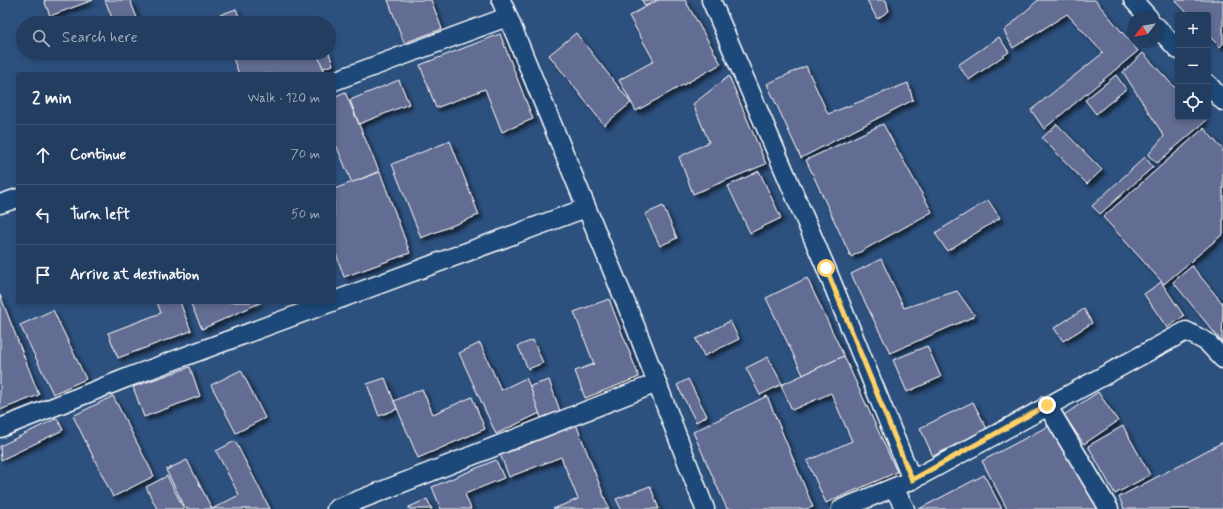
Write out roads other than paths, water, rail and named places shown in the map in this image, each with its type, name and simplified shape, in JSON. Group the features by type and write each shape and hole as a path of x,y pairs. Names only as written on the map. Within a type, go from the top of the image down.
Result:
{"street":[{"path":"501,0 657,383 705,509"},
{"path":"711,0 826,268 912,480"},
{"path":"1133,0 1144,12"},
{"path":"336,80 507,17"},
{"path":"1163,34 1176,48"},
{"path":"1211,87 1223,101"},
{"path":"0,204 16,199"},
{"path":"336,301 586,208"},
{"path":"0,428 129,376 327,304"},
{"path":"841,509 912,480 1186,330 1207,342 1223,359"},
{"path":"336,509 657,383"},
{"path":"1047,405 1109,509"},
{"path":"894,488 905,509"}]}
